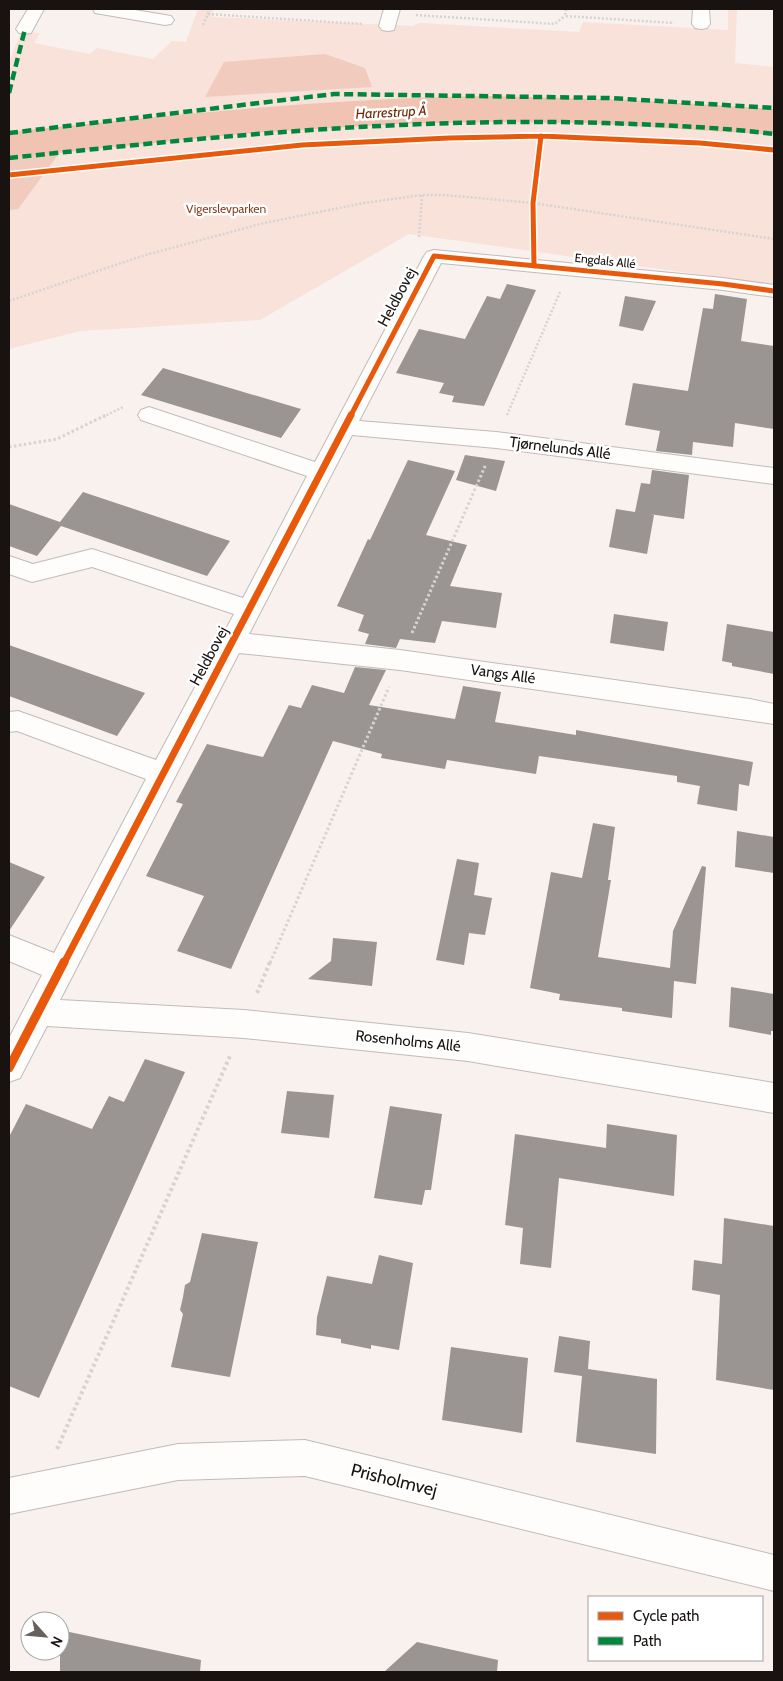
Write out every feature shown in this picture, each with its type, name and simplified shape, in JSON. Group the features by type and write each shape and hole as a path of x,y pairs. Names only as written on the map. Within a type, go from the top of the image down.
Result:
{"street":[{"path":"25,29 36,9"},
{"path":"101,9 164,20"},
{"name":"Engdals Allé","path":"434,256 724,284 774,291"},
{"name":"Heldbovej","path":"9,1068 434,256"},
{"path":"149,415 320,472"},
{"name":"Tjørnelunds Allé","path":"344,427 496,440 774,476"},
{"path":"9,565 32,573 92,558 249,609"},
{"name":"Vangs Allé","path":"231,642 400,660 750,709 774,714"},
{"path":"9,722 18,721 162,774"},
{"path":"9,948 61,969"},
{"name":"Rosenholms Allé","path":"38,1012 244,1024 468,1047 774,1098"},
{"name":"Prisholmvej","path":"24,1493 178,1462 305,1458 774,1573"}],"path":[{"path":"203,25 210,9"},
{"path":"565,16 566,9"},
{"path":"208,14 390,16 555,24 565,16 701,16"},
{"path":"533,204 534,194"},
{"path":"422,195 418,241 434,256"},
{"path":"9,301 142,256 264,223 364,203 422,195 445,195 533,204 774,239"},
{"path":"24,1493 244,1024 400,660 571,269"},
{"path":"9,447 57,439 122,407 149,415"}],"green space":[{"name":"Vigerslevparken","path":"198,9 213,9 212,17 412,26 420,23 579,32 583,22 728,30 728,9 737,9 735,63 774,67 774,285 409,234 260,320 81,331 9,349 9,62 21,32 40,33 34,43 90,54 96,48 153,59 172,41 186,42"}],"shaded area":[{"path":"325,54 365,68 372,87 205,97 224,62"},
{"path":"66,144 18,209 9,210 9,149"}],"building":[{"path":"507,284 536,290 484,406 452,402 454,396 439,393 444,383 396,373 419,329 465,339 487,296 500,299"},
{"path":"715,294 747,299 741,341 774,346 774,429 735,423 733,447 693,442 692,455 656,451 660,431 625,425 633,383 688,391 703,308 713,309"},
{"path":"625,296 656,301 643,331 619,326"},
{"path":"163,368 301,409 281,438 141,395"},
{"path":"465,455 505,461 496,491 456,480"},
{"path":"408,460 455,471 426,535 467,545 450,586 502,593 496,628 442,621 435,643 400,639 396,648 365,644 369,634 358,631 364,615 337,606"},
{"path":"652,470 689,475 684,519 649,514 654,515 647,554 609,547 616,509 635,512 641,483 650,484"},
{"path":"83,492 230,541 207,576 61,526 37,556 9,546 9,504 60,522"},
{"path":"614,614 668,622 664,651 610,643"},
{"path":"727,624 774,632 774,674 732,666 732,663 722,661"},
{"path":"9,645 145,693 117,736 9,696"},
{"path":"355,667 386,670 369,705 455,719 463,686 501,692 495,722 576,735 576,730 753,762 749,786 739,784 737,811 697,804 700,786 677,782 677,776 539,756 536,774 447,760 445,769 381,758 382,754 333,741 231,969 177,951 204,896 146,876 183,804 176,802 207,744 263,757 289,705 301,708 312,685 344,693"},
{"path":"593,823 615,827 608,880 611,880 598,957 670,968 673,931 702,866 706,867 696,984 674,981 672,1018 622,1011 622,1008 559,1000 560,994 530,988 551,872 582,878"},
{"path":"737,831 774,837 774,873 735,867"},
{"path":"457,859 479,863 474,895 492,898 485,935 469,933 464,965 436,960"},
{"path":"9,862 45,877 9,931"},
{"path":"333,938 377,942 372,986 308,979 331,961"},
{"path":"731,987 774,994 774,1031 771,1031 771,1035 729,1027"},
{"path":"145,1059 185,1072 39,1398 9,1386 9,1137 26,1104 92,1129 109,1096 124,1102"},
{"path":"287,1091 334,1095 329,1138 281,1133"},
{"path":"390,1106 442,1114 431,1190 425,1190 422,1205 374,1198"},
{"path":"607,1124 677,1135 674,1196 559,1178 551,1268 520,1264 523,1228 505,1225 515,1134 606,1148"},
{"path":"724,1218 774,1226 774,1390 716,1380 720,1295 692,1290 694,1260 722,1264"},
{"path":"202,1233 258,1242 230,1377 171,1367 183,1314 180,1310 185,1285 190,1282"},
{"path":"379,1255 413,1263 399,1350 371,1345 371,1349 341,1343 341,1339 316,1335 317,1317 327,1276 372,1284"},
{"path":"559,1336 590,1341 588,1369 657,1379 656,1454 576,1442 582,1376 554,1372"},
{"path":"451,1347 528,1358 522,1433 442,1420"},
{"path":"70,1632 201,1660 200,1672 60,1672 60,1661 70,1661"},
{"path":"417,1642 498,1660 497,1672 384,1672"}],"waterway":[{"name":"Harrestrup Å","path":"9,145 251,120 397,111 491,109 586,110 774,122"}],"marked path":[{"path":"9,93 25,29"},
{"path":"9,133 334,94 554,96 664,100 774,108"},
{"path":"9,158 245,134 402,124 481,122 640,124 690,126 774,134"}],"cycle path":[{"path":"9,175 302,145 449,138 541,136 700,143 774,150"},
{"path":"534,266 533,203 541,136"},
{"path":"9,1068 434,256 723,284 774,291"}]}
